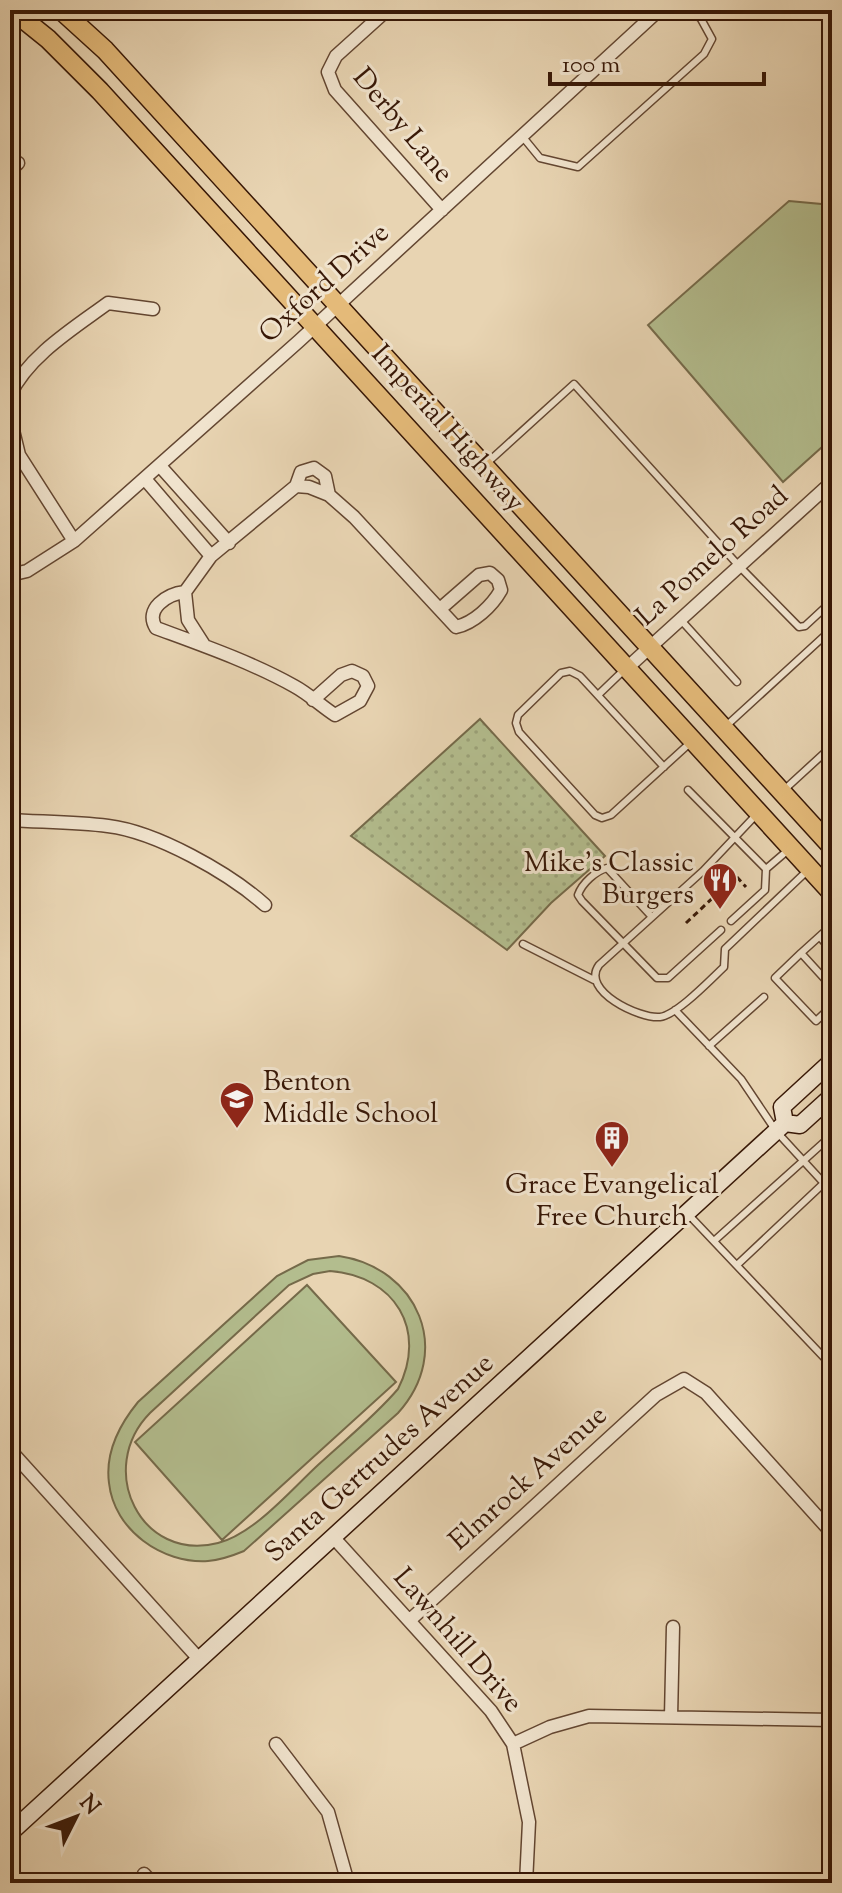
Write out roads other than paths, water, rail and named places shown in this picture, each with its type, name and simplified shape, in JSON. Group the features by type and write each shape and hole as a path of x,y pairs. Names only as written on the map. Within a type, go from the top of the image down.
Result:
{"main road":[{"name":"Imperial Highway","path":"12,10 74,63 832,893"},
{"name":"Imperial Highway","path":"61,10 105,50 832,847"},
{"path":"758,812 782,792"},
{"name":"Santa Gertrudes Avenue","path":"780,1127 782,1107 832,1061"},
{"name":"Santa Gertrudes Avenue","path":"10,1833 780,1127 800,1125 832,1096"}],"street":[{"name":"Derby Lane","path":"387,10 336,56 328,72 335,90 442,210"},
{"name":"Oxford Drive","path":"10,575 27,571 74,541 315,326 659,10"},
{"path":"10,395 18,377 108,303 153,309"},
{"path":"10,418 19,455 74,541"},
{"path":"160,466 229,543"},
{"path":"204,645 188,620 185,592 211,556 296,486 301,472 314,468 325,476 329,495"},
{"path":"145,479 211,556"},
{"name":"La Pomelo Road","path":"627,668 832,482"},
{"path":"296,486 309,487 329,495 354,517 456,627 467,624 495,599 501,590 498,580 490,573 479,575 440,609"},
{"path":"185,592 174,593 160,601 153,612 152,622 156,628 204,645 296,686 313,700"},
{"path":"10,820 109,826 137,832 241,884 265,905"},
{"name":"Elmrock Avenue","path":"410,1620 656,1395 684,1379 706,1393 832,1533"},
{"path":"10,1450 199,1659"},
{"name":"Lawnhill Drive","path":"334,1538 491,1711 513,1744 529,1822 526,1883"},
{"path":"671,1717 673,1627"},
{"path":"513,1744 550,1727 589,1716 832,1720"},
{"path":"276,1744 328,1812 348,1883"}],"lane":[{"path":"522,136 540,158 578,167 704,54 712,39 692,10"},
{"path":"484,466 574,384 739,566 799,627 805,626 832,601"},
{"path":"680,619 737,682"},
{"path":"724,729 832,629"},
{"path":"598,695 627,668"},
{"path":"664,767 580,676 570,671 561,673 518,715 516,723 519,732 595,815 602,818 611,815 693,741"},
{"path":"782,792 832,746"},
{"path":"688,790 766,869"},
{"path":"594,980 599,965 703,871 758,812"},
{"path":"731,921 765,890 766,869 790,848"},
{"path":"652,917 607,868 591,878 578,895 622,945 634,953 657,978 668,978 721,930"},
{"path":"523,944 594,980 618,1004 660,1017 675,1010 724,967 725,949 809,869"},
{"path":"832,925 775,978 816,1021 832,1006"},
{"path":"820,937 832,951"},
{"path":"801,953 832,987"},
{"path":"709,1046 764,997"},
{"path":"675,1010 741,1079 803,1160 832,1192"},
{"path":"823,1015 832,1024"},
{"path":"818,1108 832,1124"},
{"path":"714,1241 832,1135"},
{"path":"737,1265 824,1183"},
{"path":"687,1213 832,1366"}],"place":[{"name":"Mike's Classic Burgers","path":"720,911"},
{"name":"Benton Middle School","path":"237,1130"},
{"name":"Grace Evangelical Free Church","path":"612,1169"}]}
